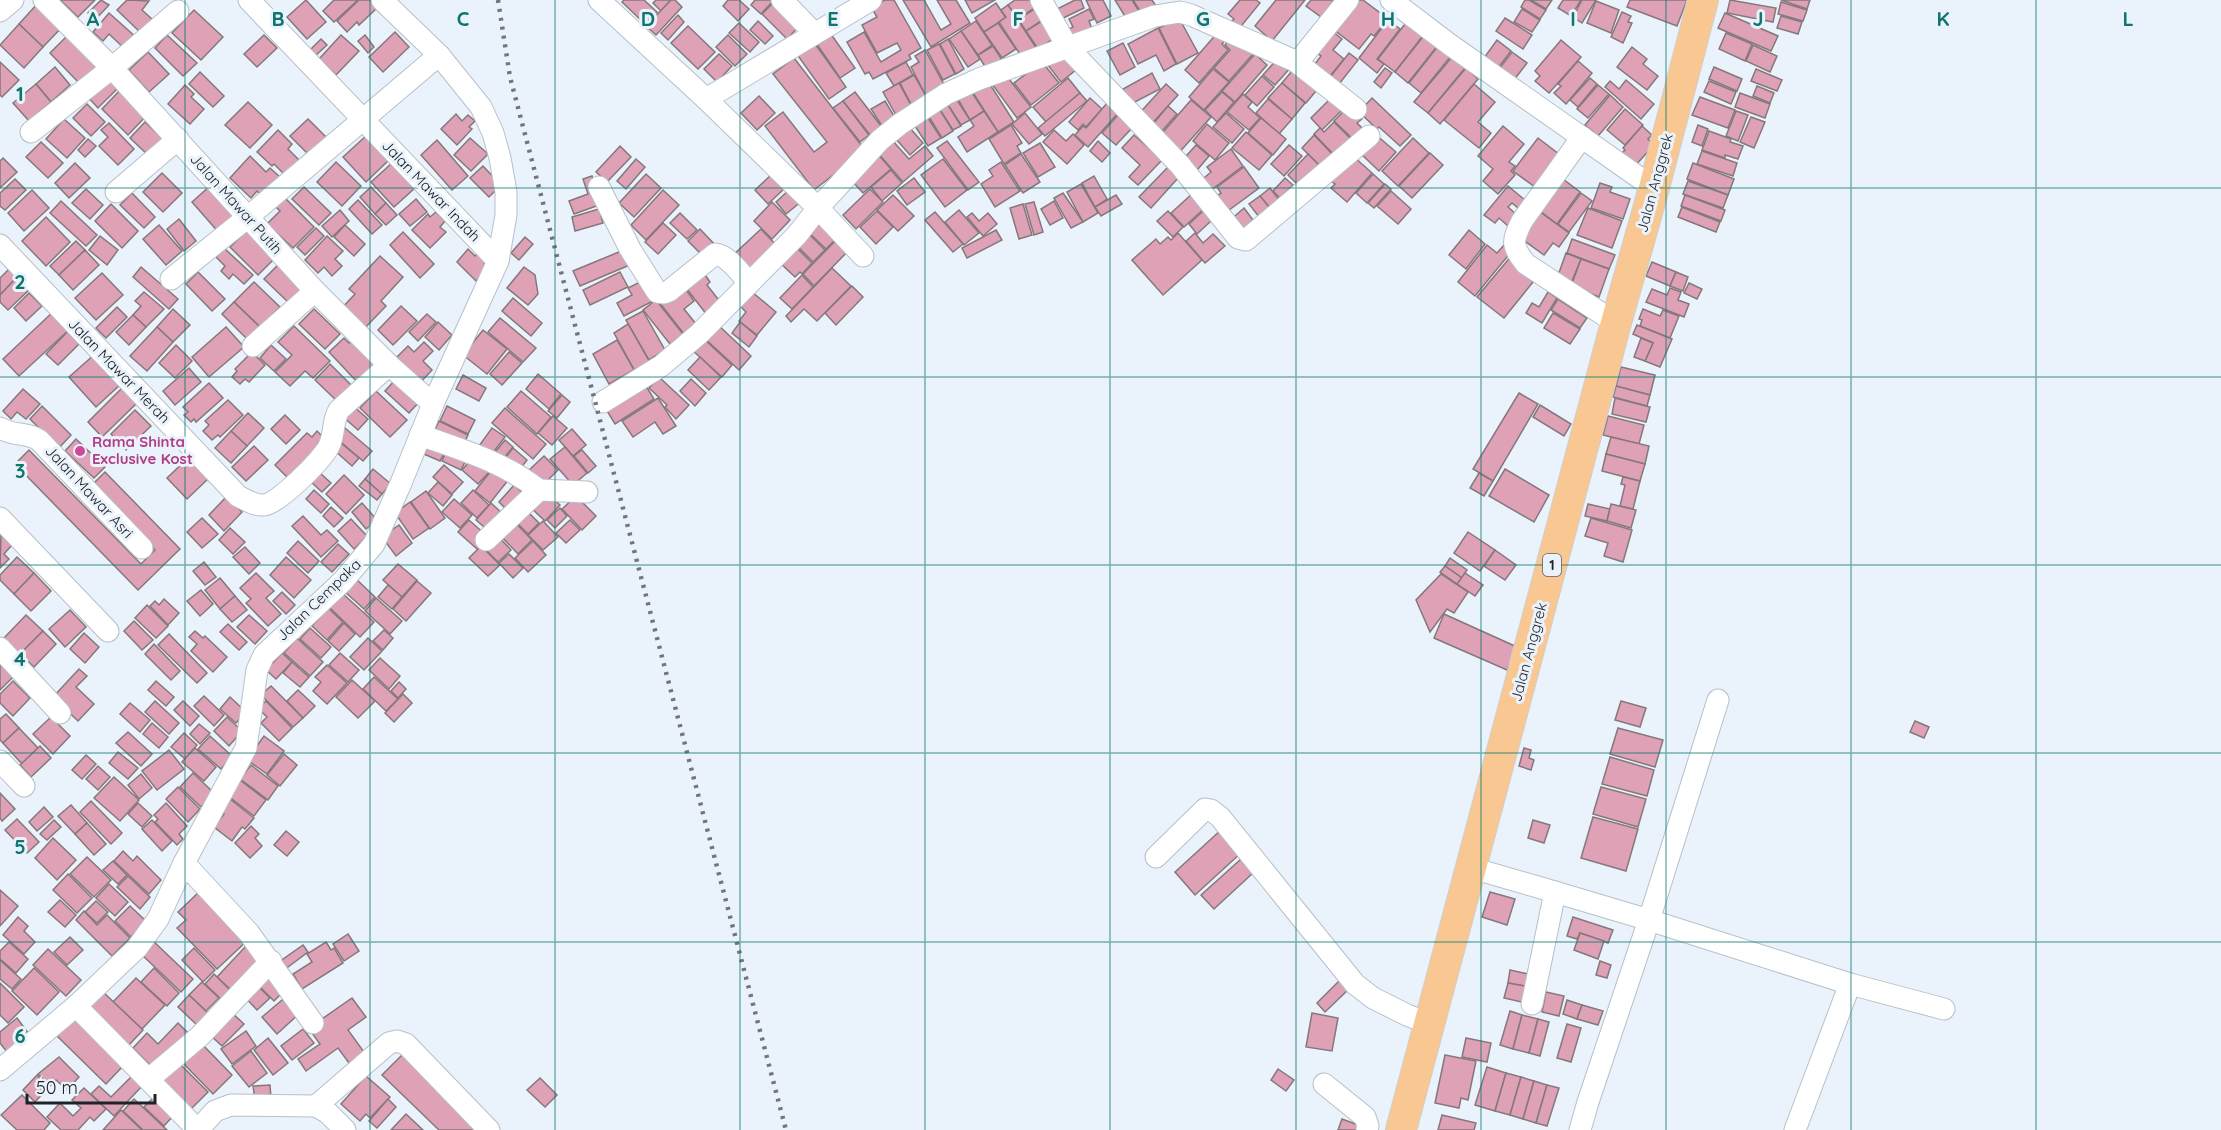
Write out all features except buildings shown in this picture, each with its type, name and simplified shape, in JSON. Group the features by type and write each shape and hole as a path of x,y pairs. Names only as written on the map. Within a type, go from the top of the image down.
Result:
{"highway":[{"name":"Jalan Anggrek","path":"1401,1130 1419,1019 1472,868 1703,0"}],"street":[{"path":"0,11 13,0"},
{"name":"Jalan Mawar Putih","path":"44,0 112,68 315,291 389,365 433,404"},
{"name":"Jalan Mawar Indah","path":"249,0 498,261"},
{"name":"Jalan Cempaka","path":"0,1070 76,1006 137,948 158,919 184,863 246,747 257,670 264,655 343,581 374,544 433,404 498,261 506,215 506,192 497,150 481,106 439,55 382,0"},
{"path":"782,0 814,33"},
{"path":"706,99 871,0"},
{"path":"1041,0 1068,48 1180,165 1242,240 1246,240 1369,136"},
{"path":"1295,61 1302,57 1348,0"},
{"path":"1391,0 1449,44 1654,188"},
{"path":"607,3 819,208 864,256"},
{"path":"31,132 112,68 178,11"},
{"path":"603,402 661,366 699,334 802,229 880,140 946,94 979,79 1155,16 1180,12 1227,30 1295,61 1356,109"},
{"path":"171,279 248,218 439,55"},
{"path":"1582,137 1522,221 1515,234 1514,243 1516,252 1526,264 1616,323"},
{"path":"116,192 178,140"},
{"path":"599,187 630,249 657,292 661,294 669,291 715,254 720,254 726,259 749,283"},
{"name":"Jalan Mawar Merah","path":"0,245 238,496 251,504 265,506 294,486 328,448 335,417 339,410 389,365"},
{"path":"253,346 315,291"},
{"name":"Jalan Mawar Asri","path":"0,428 11,434 30,434 39,440 142,548"},
{"path":"420,435 495,462 538,490 587,492"},
{"path":"486,540 538,490"},
{"path":"0,518 108,631"},
{"path":"0,648 60,714"},
{"path":"1580,1130 1587,1102 1649,920 1718,700"},
{"path":"0,760 24,786"},
{"path":"1156,857 1204,809 1211,810 1220,817 1355,984 1373,998 1419,1019"},
{"path":"184,863 249,933 313,1023"},
{"path":"1472,868 1649,920 1850,984 1944,1009"},
{"path":"1532,1004 1555,892"},
{"path":"149,1079 200,1036 271,961"},
{"path":"1795,1130 1850,984"},
{"path":"76,1006 198,1130 215,1111 231,1105 316,1106 328,1113 345,1130"},
{"path":"316,1106 389,1043 397,1041 406,1044 489,1130"},
{"path":"1324,1084 1365,1117 1367,1130"}],"railway":[{"path":"498,0 510,77 786,1130"}],"place":[{"name":"Rama Shinta Exclusive Kost","path":"80,451"}]}
